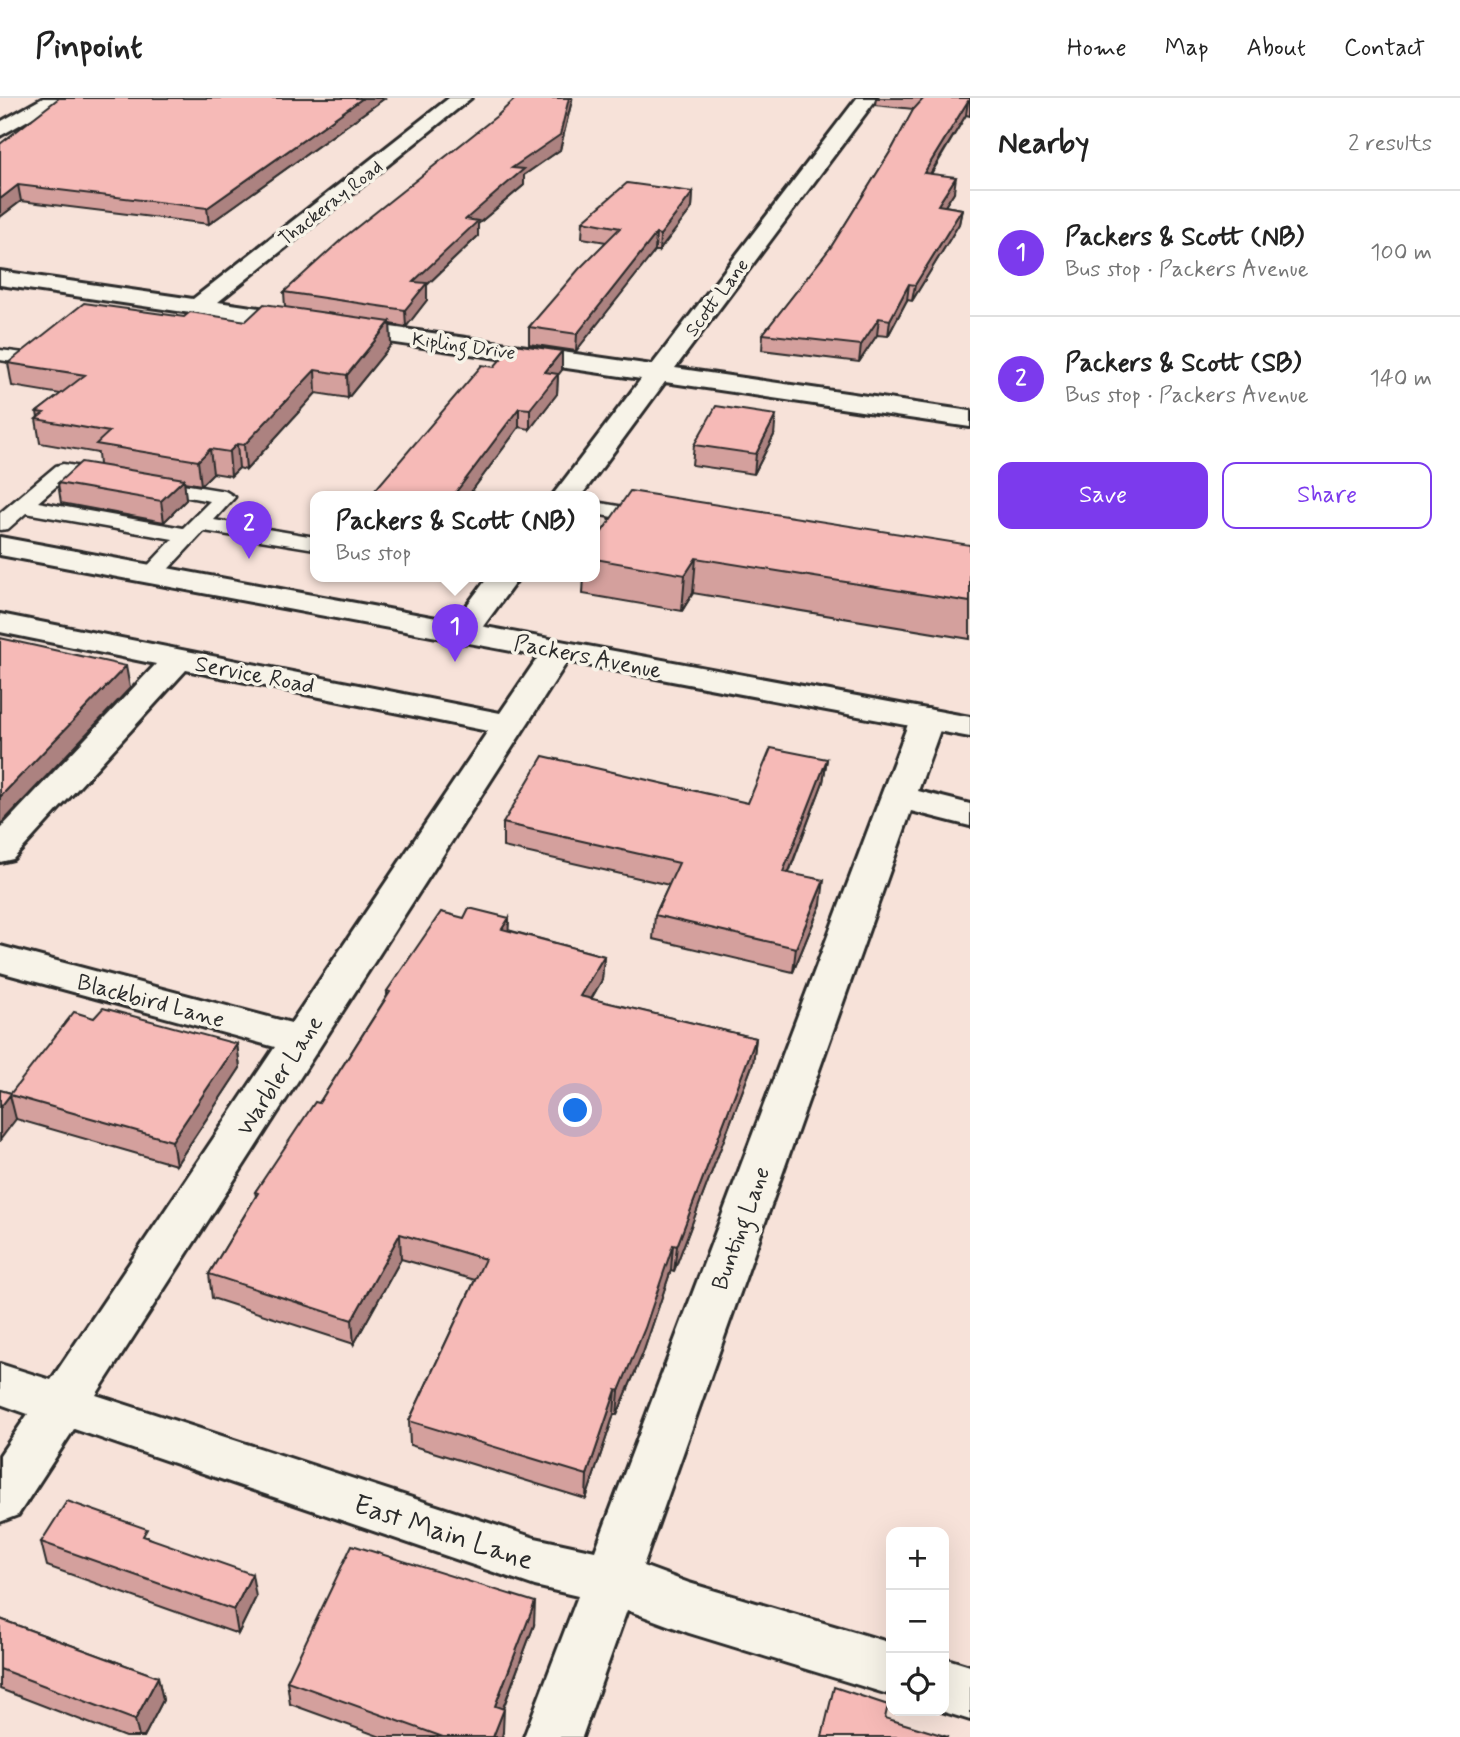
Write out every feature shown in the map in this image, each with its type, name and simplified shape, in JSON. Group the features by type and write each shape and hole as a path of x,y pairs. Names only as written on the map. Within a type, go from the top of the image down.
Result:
{"street":[{"path":"0,130 57,98"},
{"name":"Thackeray Road","path":"199,306 461,98"},
{"name":"Scott Lane","path":"570,491 867,98"},
{"name":"Kipling Drive","path":"0,278 970,419"},
{"name":"Packers Avenue","path":"0,546 948,723"},
{"path":"461,633 500,582"},
{"name":"Service Road","path":"0,623 510,725"},
{"name":"Warbler Lane","path":"0,1499 558,651"},
{"path":"0,851 178,659"},
{"name":"Bunting Lane","path":"553,1737 898,797 948,723"},
{"path":"898,797 970,815"},
{"name":"Blackbird Lane","path":"0,959 302,1040"},
{"name":"East Main Lane","path":"0,1384 536,1562 611,1579 689,1608 886,1667"},
{"path":"949,1687 970,1693"}],"lane":[{"path":"0,524 63,470 112,484 153,491 225,497 150,575"},
{"path":"22,506 194,530 310,542"},
{"path":"600,509 675,522"}],"building":[{"path":"59,98 363,98 207,208 18,185 0,199 0,144"},
{"path":"516,98 569,98 560,135 512,168 524,169 466,219 478,221 413,282 427,283 405,310 284,292 342,239"},
{"path":"924,98 970,98 970,102 968,101 924,173 956,177 938,205 962,209 915,285 909,284 890,320 879,318 861,345 763,334 831,247 913,110"},
{"path":"627,183 693,192 577,334 529,327 579,269 620,228 583,221"},
{"path":"84,303 184,317 190,312 246,321 264,304 390,322 347,375 315,370 244,445 237,444 229,452 210,449 198,461 96,444 109,432 36,419 44,413 37,412 85,375 8,363"},
{"path":"514,344 562,351 545,372 558,374 530,409 519,408 457,491 374,491 482,365 494,367"},
{"path":"716,406 776,415 756,454 694,445"},
{"path":"81,462 184,479 161,501 58,483"},
{"path":"630,491 970,545 970,602 696,558 685,575 600,560 600,535"},
{"path":"0,638 126,666 0,797"},
{"path":"771,748 827,759 783,872 824,880 796,948 655,915 679,863 503,823 543,756 748,803"},
{"path":"469,908 509,918 502,929 604,956 580,996 756,1038 677,1246 673,1245 645,1328 619,1391 616,1390 587,1475 409,1421 485,1259 400,1234 352,1320 209,1274 258,1193 255,1192 315,1102 319,1103 390,992 387,991 441,912 464,918"},
{"path":"103,1008 237,1044 172,1141 10,1095 0,1108 0,1090 11,1093 74,1012 94,1018"},
{"path":"67,1501 147,1529 143,1536 252,1574 234,1610 41,1542"},
{"path":"352,1545 535,1602 495,1706 504,1709 493,1737 443,1737 287,1681"},
{"path":"0,1619 158,1677 135,1720 0,1669"},
{"path":"834,1687 886,1704 885,1718 948,1737 822,1737"}],"place":[{"name":"Packers & Scott (SB)","path":"249,559"},
{"name":"Packers & Scott (NB)","path":"455,662"}]}
